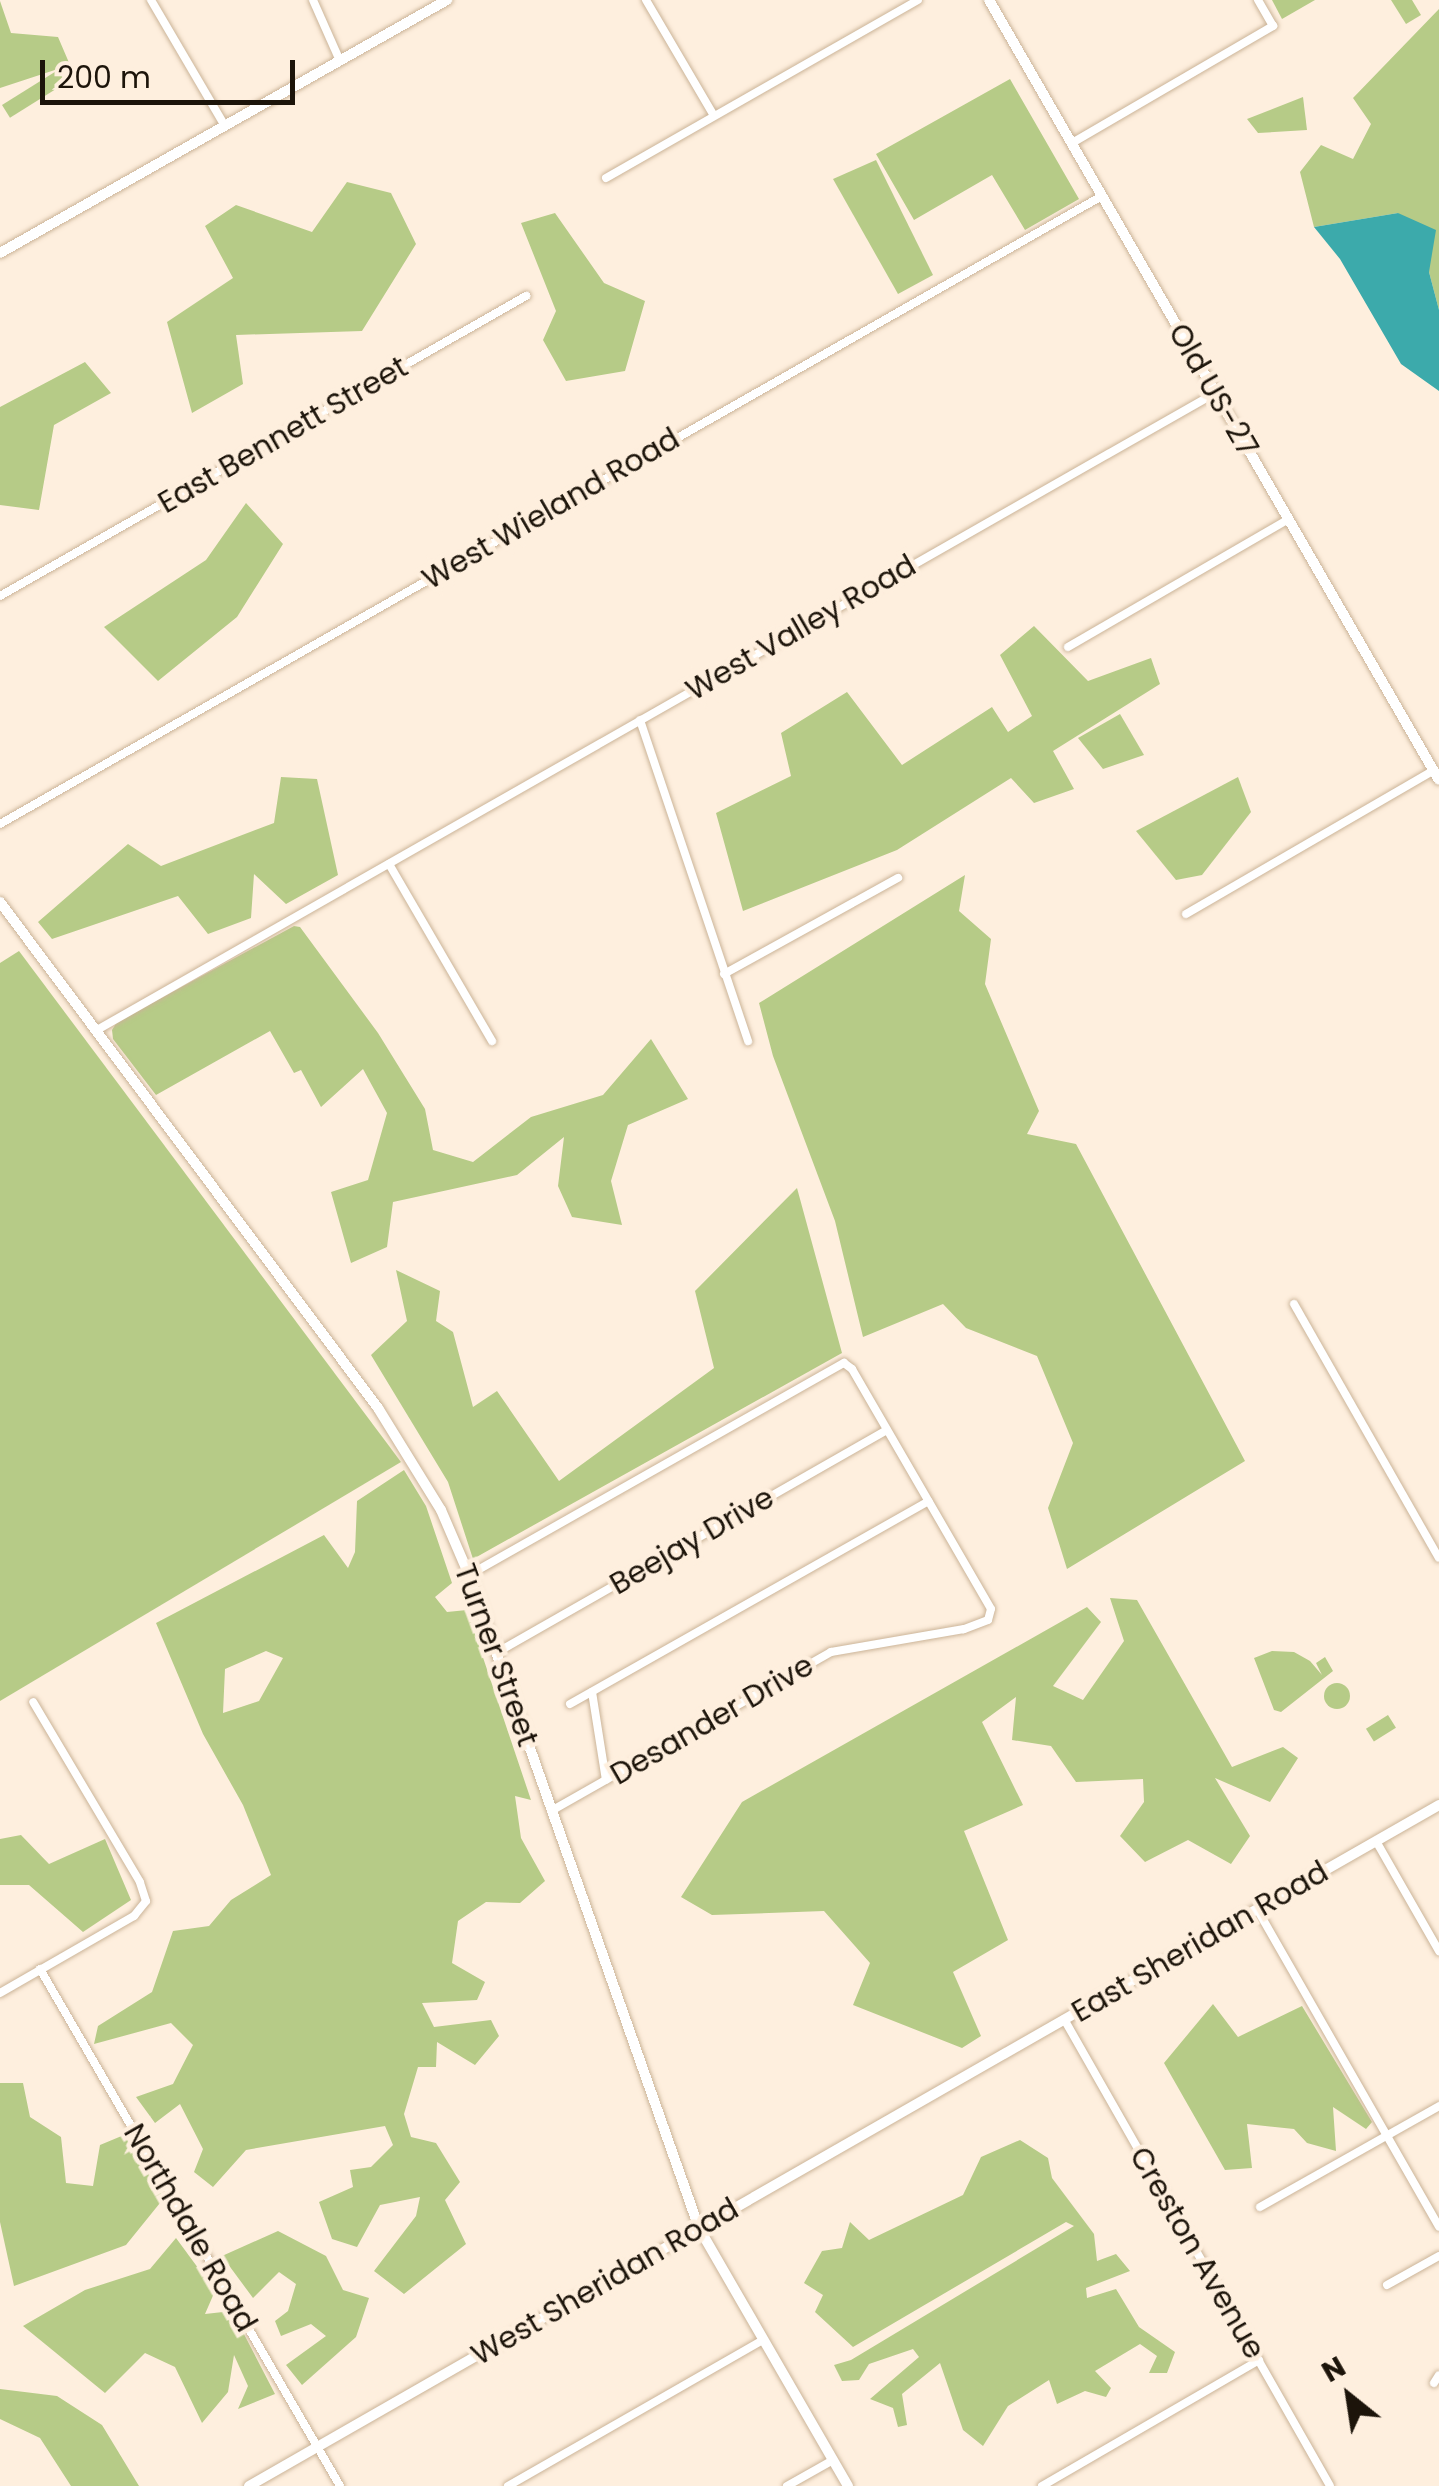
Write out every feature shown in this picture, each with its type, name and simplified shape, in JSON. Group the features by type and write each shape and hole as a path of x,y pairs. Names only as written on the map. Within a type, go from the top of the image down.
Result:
{"street":[{"path":"151,0 225,126"},
{"path":"313,0 340,61"},
{"path":"0,254 447,0"},
{"path":"646,0 714,116"},
{"path":"606,178 918,0"},
{"name":"Old US-27","path":"989,0 1436,775"},
{"path":"1072,143 1274,26 1258,0"},
{"name":"West Wieland Road","path":"0,824 1102,196"},
{"name":"East Bennett Street","path":"0,596 526,296"},
{"name":"West Valley Road","path":"98,1030 1215,393"},
{"path":"1068,647 1287,520"},
{"path":"640,720 748,1041"},
{"path":"1186,914 1436,775"},
{"path":"388,864 492,1041"},
{"path":"724,974 898,878"},
{"name":"Turner Street","path":"0,902 378,1408 441,1510 469,1575 699,2228 848,2486"},
{"path":"1294,1304 1439,1558"},
{"path":"469,1575 839,1364 848,1364 929,1501 570,1704"},
{"name":"Beejay Drive","path":"496,1653 887,1430"},
{"name":"Desander Drive","path":"552,1811 831,1652 964,1629 992,1615 929,1501"},
{"path":"592,1692 606,1780"},
{"path":"0,1992 134,1916 146,1901 140,1882 33,1702"},
{"name":"East Sheridan Road","path":"960,2078 1439,1805"},
{"path":"1376,1841 1439,1951"},
{"path":"1257,1908 1439,2226"},
{"name":"Northdale Road","path":"40,1969 340,2486"},
{"name":"Creston Avenue","path":"1064,2019 1330,2486"},
{"name":"West Sheridan Road","path":"249,2486 960,2078"},
{"path":"1260,2207 1439,2106"},
{"path":"1387,2286 1439,2256"},
{"path":"508,2486 764,2340"},
{"path":"1042,2486 1258,2360"},
{"path":"787,2486 833,2460"}],"green space":[{"path":"1272,0 1315,0 1282,19"},
{"path":"1391,0 1412,0 1421,15 1406,24"},
{"path":"0,1 11,33 58,37 70,65 0,88"},
{"path":"1439,9 1439,310 1429,272 1398,213 1314,227 1300,172 1321,145 1353,159 1371,124 1353,98"},
{"path":"58,70 66,83 10,118 2,105"},
{"path":"1010,79 1079,199 1025,230 992,175 914,220 876,154"},
{"path":"1303,97 1307,130 1258,133 1247,119"},
{"path":"876,160 933,275 898,294 833,179"},
{"path":"347,182 391,193 416,244 362,331 236,335 243,384 192,413 167,322 233,278 205,226 236,205 312,232"},
{"path":"555,213 604,283 645,301 625,371 566,381 543,340 556,311 521,223"},
{"path":"85,362 111,393 54,425 39,510 0,505 0,407"},
{"path":"246,503 283,544 237,617 158,681 104,627 206,560"},
{"path":"1034,626 1088,681 1151,658 1160,684 1053,751 1074,789 1034,803 1011,778 897,850 743,911 716,813 791,776 781,733 847,692 902,765 992,707 1008,732 1032,716 1000,655"},
{"path":"1120,714 1144,755 1103,769 1078,738"},
{"path":"281,777 317,779 338,875 286,904 254,874 251,918 208,934 178,896 52,939 38,922 128,844 161,866 274,823"},
{"path":"1238,777 1251,812 1202,875 1176,880 1136,831"},
{"path":"965,875 959,911 991,939 985,984 1039,1111 1027,1134 1076,1144 1245,1461 1067,1569 1048,1508 1073,1443 1037,1356 966,1328 943,1304 863,1337 835,1221 773,1056 759,1003"},
{"path":"294,926 300,927 378,1033 425,1109 433,1150 473,1162 531,1117 603,1095 651,1039 688,1099 628,1125 611,1181 622,1225 572,1217 558,1186 564,1137 517,1175 393,1202 387,1247 351,1263 331,1192 368,1180 387,1113 363,1069 321,1107 301,1070 294,1073 270,1031 156,1095 113,1039 112,1030 117,1022"},
{"path":"19,951 401,1462 0,1701 0,963"},
{"path":"797,1188 842,1353 473,1559 448,1482 371,1355 407,1321 396,1270 440,1291 436,1321 453,1332 473,1407 497,1391 559,1481 714,1368 695,1291"},
{"path":"404,1470 426,1506 452,1583 435,1597 447,1612 467,1610 531,1800 515,1796 521,1838 545,1881 520,1903 486,1902 458,1921 452,1963 485,1982 477,2000 422,2003 434,2027 491,2020 499,2036 475,2065 437,2042 436,2067 418,2067 404,2114 411,2137 436,2143 460,2182 445,2200 466,2244 404,2294 374,2271 416,2216 420,2197 380,2205 357,2247 332,2239 319,2202 353,2187 350,2170 371,2167 393,2145 385,2126 246,2150 213,2187 194,2172 203,2149 180,2104 155,2123 136,2097 173,2084 193,2045 171,2023 94,2044 98,2026 152,1992 173,1931 209,1926 231,1900 271,1875 243,1805 203,1734 156,1623 324,1535 348,1568 355,1552 357,1501","holes":["266,1651 283,1658 259,1701 223,1713 225,1669"]},
{"path":"1110,1598 1137,1600 1232,1767 1283,1747 1298,1758 1270,1802 1215,1778 1250,1836 1231,1864 1188,1840 1145,1862 1120,1836 1144,1802 1143,1779 1076,1782 1051,1746 1012,1740 1016,1697 982,1722 1023,1805 964,1831 1008,1940 953,1972 981,2036 962,2048 853,2005 870,1963 824,1911 712,1915 681,1897 742,1802 1087,1607 1101,1622 1053,1686 1083,1700 1124,1641"},
{"path":"1272,1651 1294,1652 1310,1661 1322,1675 1316,1663 1325,1657 1333,1671 1281,1712 1274,1710 1254,1658"},
{"path":"1337,1683 1346,1687 1350,1696 1346,1705 1337,1709 1328,1705 1324,1696 1328,1687"},
{"path":"1388,1715 1396,1728 1374,1741 1366,1729"},
{"path":"21,1835 49,1864 105,1839 131,1900 83,1932 29,1885 0,1885 0,1839"},
{"path":"1213,2004 1238,2037 1302,2006 1372,2122 1366,2129 1333,2107 1336,2151 1307,2143 1294,2129 1247,2124 1252,2168 1225,2170 1164,2063"},
{"path":"0,2083 23,2083 30,2117 61,2137 66,2183 93,2186 100,2145 124,2135 164,2198 126,2245 14,2286 0,2222"},
{"path":"1020,2140 1048,2158 1052,2178 1094,2234 1097,2261 1116,2254 1130,2271 1086,2288 1087,2298 1116,2289 1139,2327 1175,2352 1167,2373 1149,2373 1157,2356 1140,2344 1095,2371 1111,2388 1106,2397 1085,2391 1057,2404 1049,2380 1008,2406 983,2446 963,2430 940,2363 902,2394 907,2425 898,2427 893,2408 870,2399 919,2357 913,2349 869,2364 859,2380 842,2381 834,2365 851,2360 1074,2226 1066,2222 853,2347 815,2312 823,2295 804,2283 822,2251 842,2248 850,2222 869,2240 963,2195 981,2157"},
{"path":"278,2231 326,2256 343,2290 369,2298 356,2337 302,2385 286,2365 326,2336 311,2324 281,2336 275,2321 288,2311 296,2284 279,2272 253,2298 222,2256"},
{"path":"176,2238 215,2291 205,2314 232,2311 275,2394 238,2409 248,2386 234,2355 228,2392 202,2423 175,2367 145,2353 105,2393 23,2326 85,2290 150,2269"},
{"path":"0,2389 57,2396 102,2425 139,2486 71,2486 40,2438 0,2419"}],"water":[{"path":"1398,213 1436,230 1429,272 1439,310 1439,391 1401,364 1340,259 1314,227"}]}
